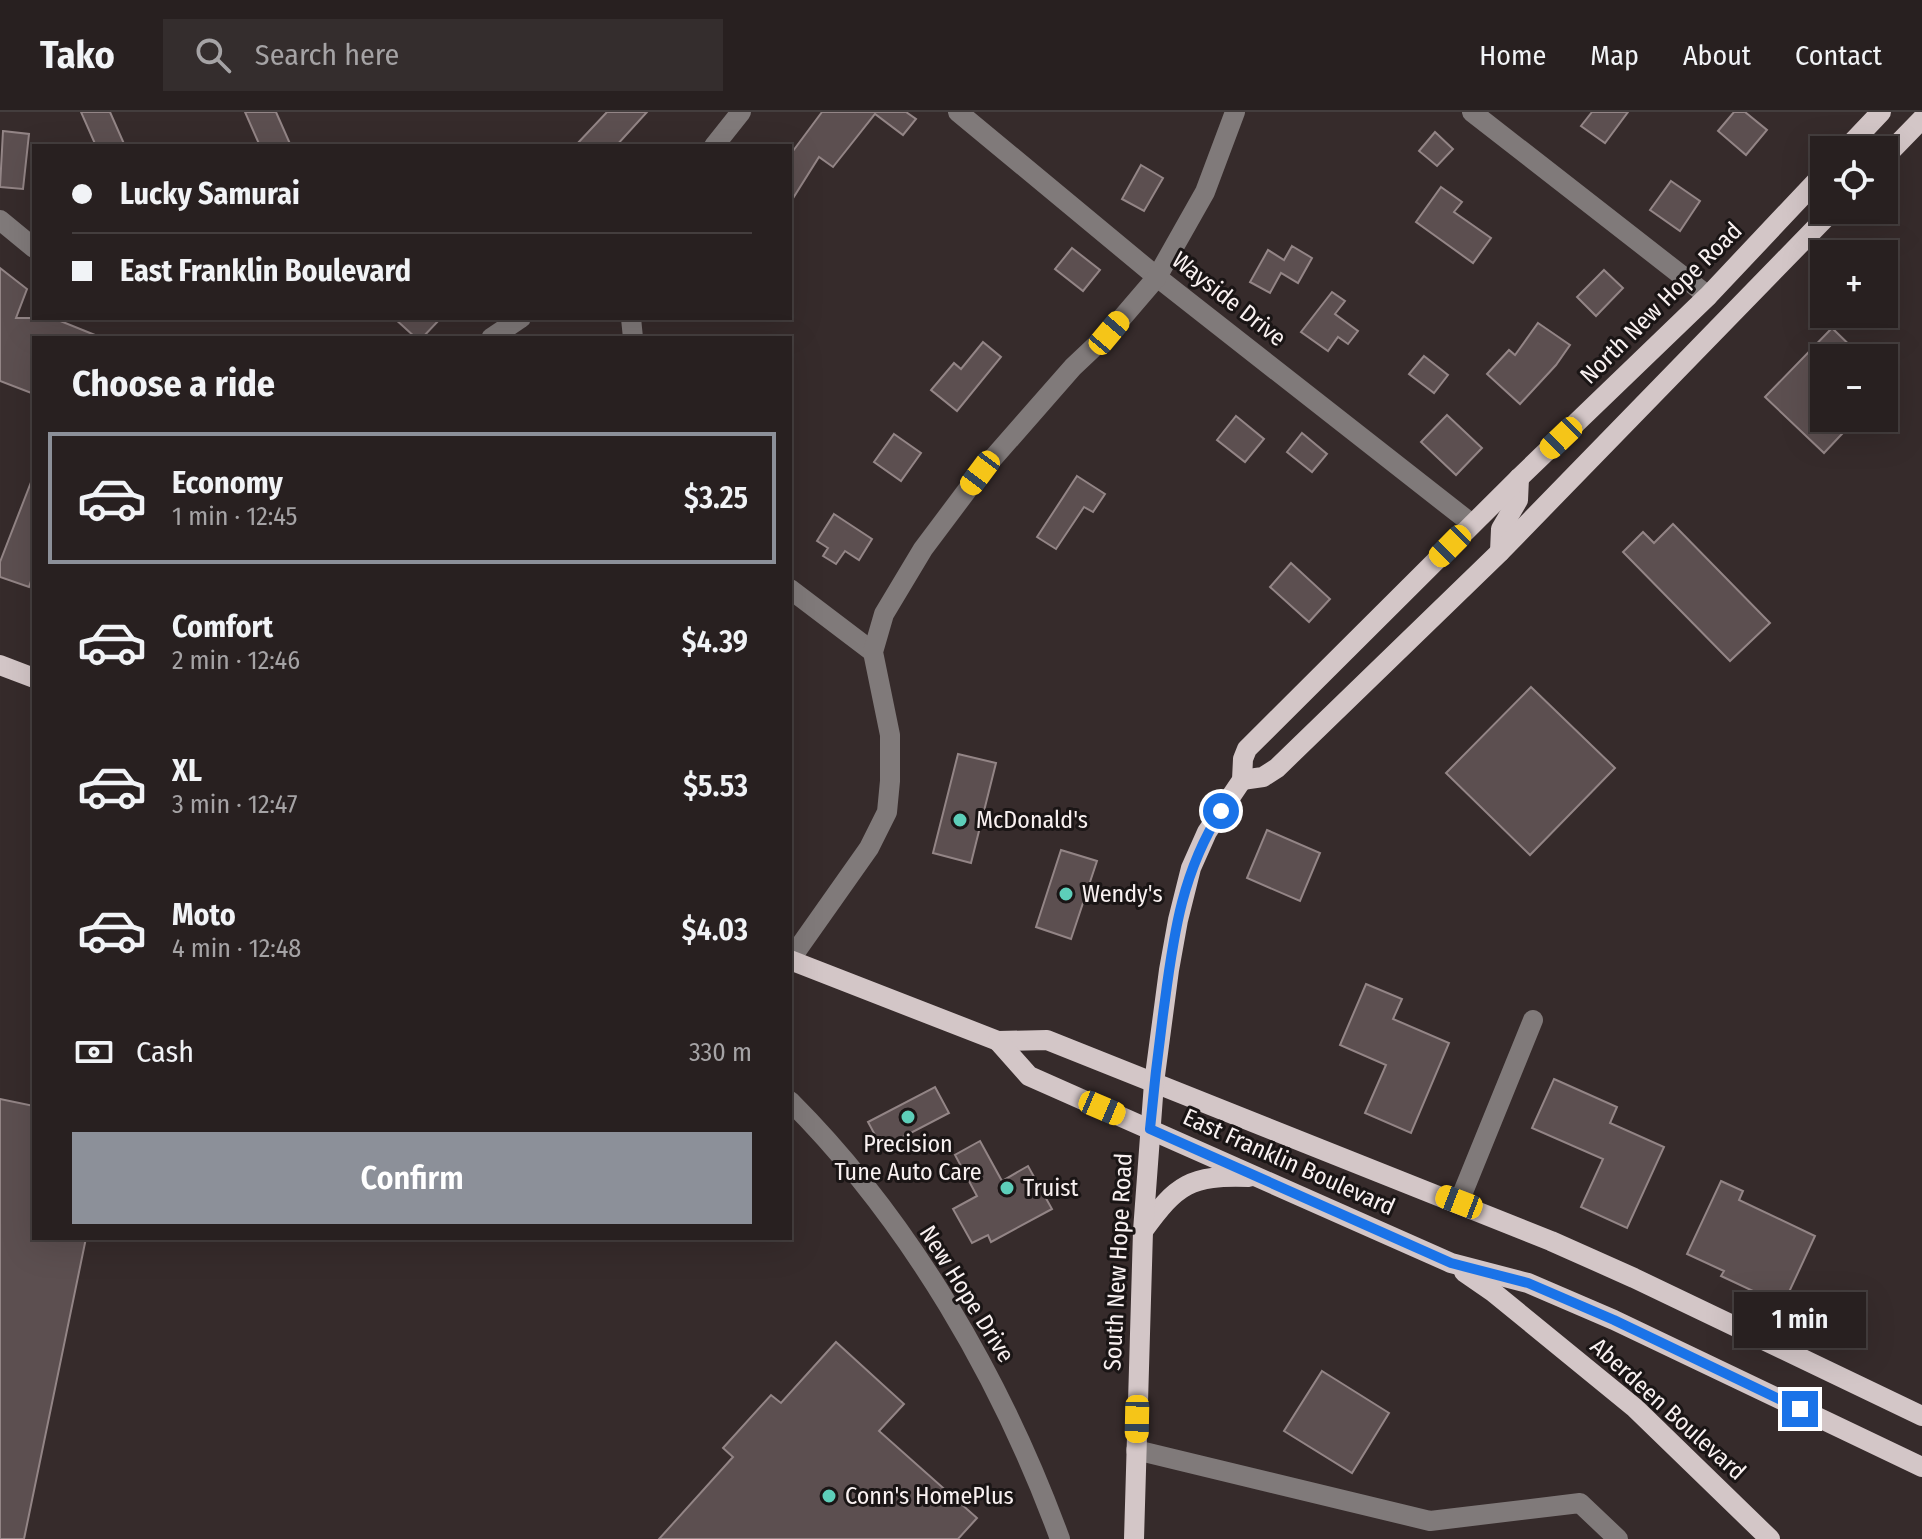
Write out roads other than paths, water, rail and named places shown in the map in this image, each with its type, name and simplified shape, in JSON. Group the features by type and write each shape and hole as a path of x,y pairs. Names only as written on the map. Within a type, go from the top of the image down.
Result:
{"main road":[{"path":"1858,136 1881,112"},
{"path":"1898,144 1922,119"},
{"name":"North New Hope Road","path":"1154,1083 1171,955 1184,892 1207,832 1242,780 1247,749 1472,524 1708,296 1810,188"},
{"path":"1242,780 1271,773 1500,552 1819,224"},
{"path":"1500,552 1501,529 1518,500 1519,478"},
{"path":"0,665 32,677"},
{"name":"East Franklin Boulevard","path":"792,961 998,1041 1047,1040 1459,1202 1634,1278 1922,1416"},
{"name":"East Franklin Boulevard","path":"998,1041 1029,1076 1451,1263 1528,1283 1614,1320 1922,1467"},
{"name":"South New Hope Road","path":"1134,1539 1143,1231 1154,1083"},
{"path":"1143,1231 1166,1199 1193,1182 1225,1176 1261,1177"},
{"name":"Aberdeen Boulevard","path":"1451,1263 1493,1292 1635,1408 1770,1539"}],"street":[{"path":"716,144 741,112"},
{"name":"Wayside Drive","path":"958,112 1157,277 1472,524"},
{"path":"792,957 869,848 887,812 890,735 873,652 884,614 923,549 980,473 1157,277 1205,192 1235,112"},
{"path":"1472,112 1708,296"},
{"path":"0,220 32,246"},
{"path":"494,336 518,320"},
{"path":"792,591 873,652"},
{"path":"1459,1202 1533,1020"},
{"name":"New Hope Drive","path":"792,1103 831,1143 866,1186 914,1253 969,1342 1019,1435 1060,1539"},
{"path":"1136,1450 1430,1521 1580,1503 1618,1539"}],"place":[{"name":"McDonald's","path":"960,820"},
{"name":"Wendy's","path":"1066,894"},
{"name":"Precision Tune Auto Care","path":"908,1117"},
{"name":"Truist","path":"1007,1188"},
{"name":"Conn's HomePlus","path":"829,1496"}]}
